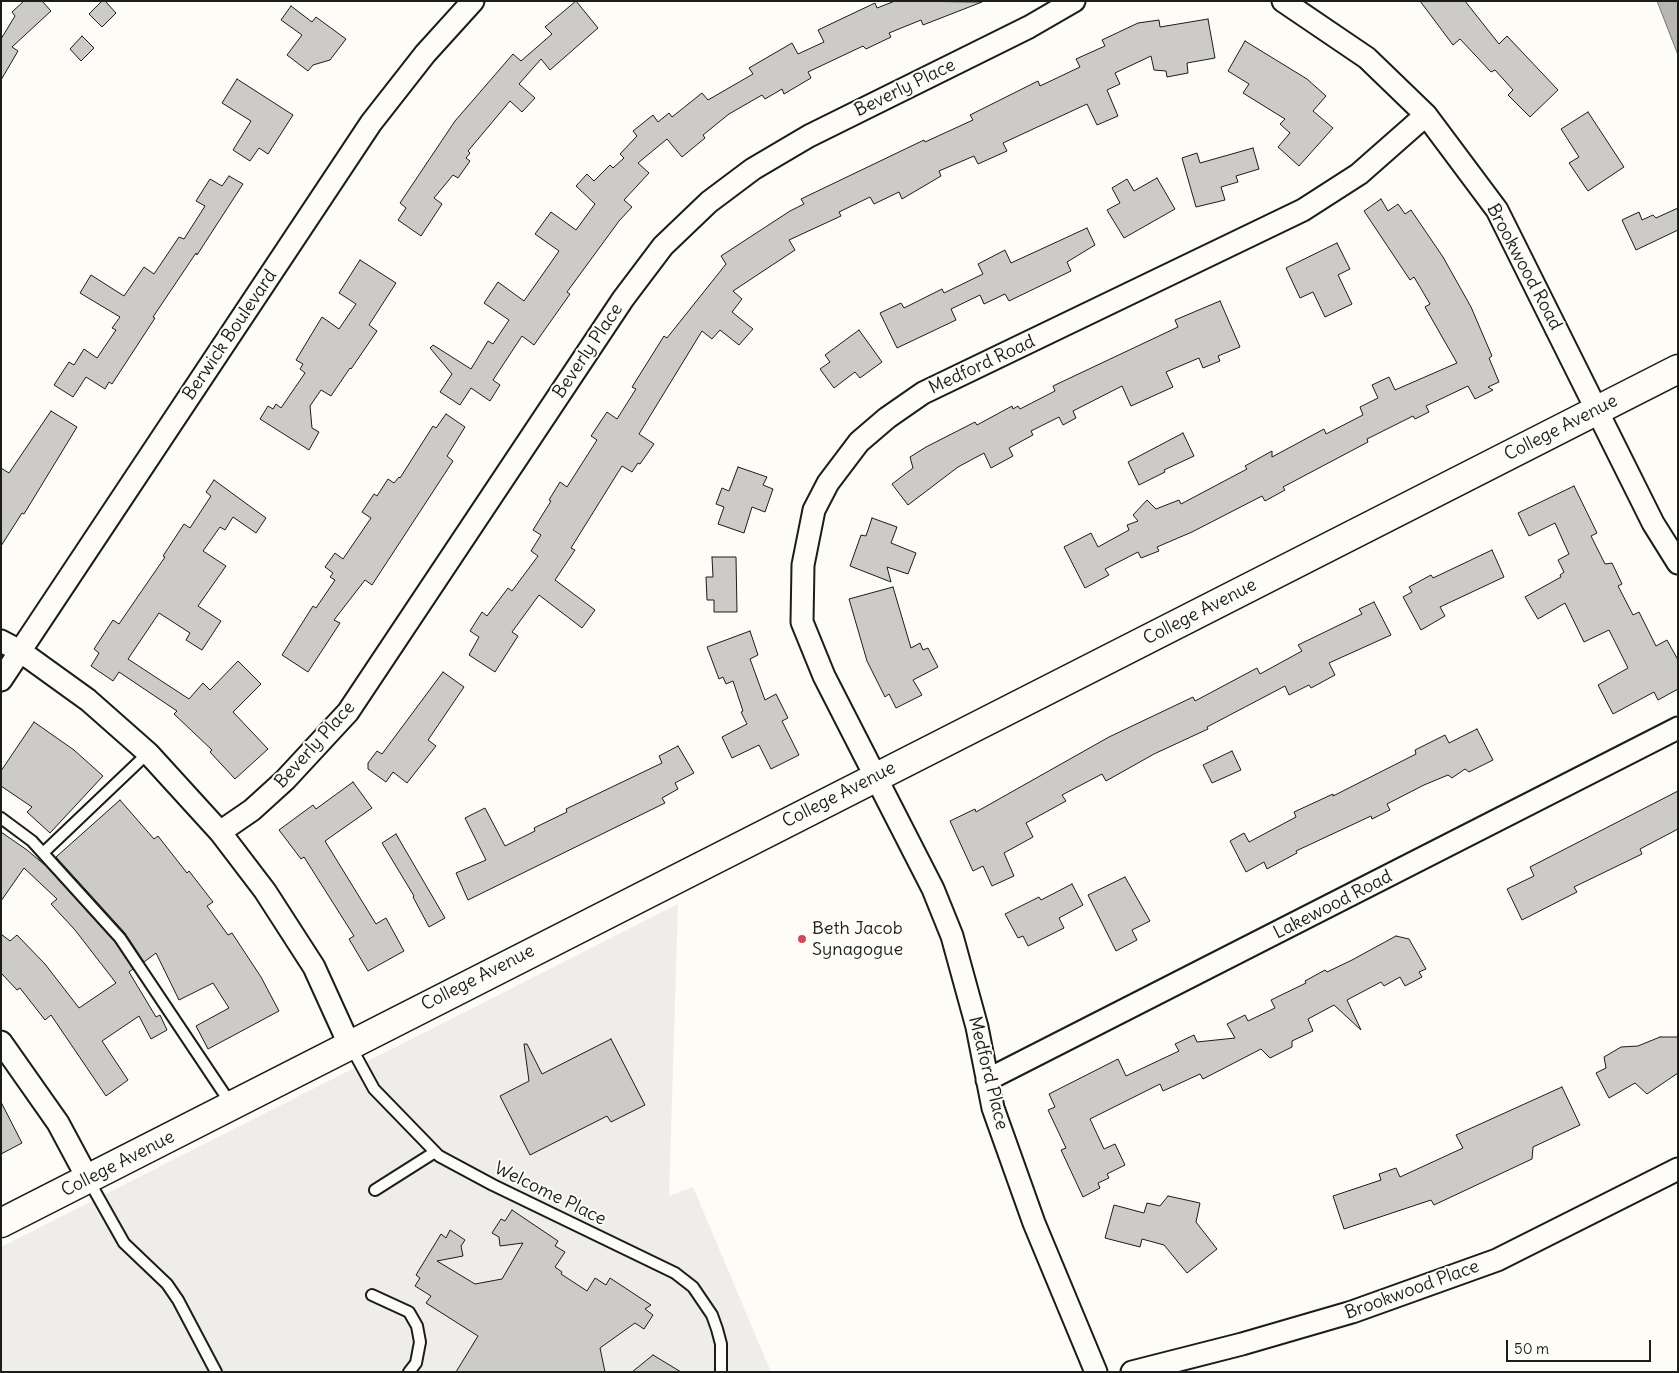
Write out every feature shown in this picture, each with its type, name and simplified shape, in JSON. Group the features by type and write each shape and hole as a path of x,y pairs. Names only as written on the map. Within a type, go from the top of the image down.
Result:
{"main road":[{"name":"College Avenue","path":"1,1223 349,1044 1678,369"}],"street":[{"name":"Berwick Boulevard","path":"1,680 371,123 425,54 473,1"},
{"name":"Beverly Place","path":"220,832 252,810 286,780 348,712 623,299 664,246 683,227 709,202 752,169 809,136 1029,27 1074,1"},
{"name":"Brookwood Road","path":"1283,1 1367,58 1426,115 1497,210 1653,523 1678,563"},
{"name":"Medford Road","path":"876,777 824,676 802,622 803,565 814,510 828,484 859,442 887,418 923,393 1303,210 1359,174 1426,115"},
{"path":"1,641 20,651 88,700 148,753 220,832 265,891 314,967 349,1044"},
{"name":"Lakewood Road","path":"987,1080 1678,728"},
{"name":"Medford Place","path":"876,777 933,889 952,936 977,1027 993,1108 1034,1223 1096,1372"},
{"path":"1,1042 58,1124 88,1179"},
{"name":"Brookwood Place","path":"1132,1372 1242,1344 1352,1312 1497,1260 1678,1169"}],"lane":[{"path":"43,853 148,753"},
{"path":"1,818 32,841 120,938 232,1105"},
{"name":"Welcome Place","path":"349,1044 374,1089 440,1156 493,1185 675,1273 687,1282 703,1300 718,1328 721,1344 722,1372"},
{"path":"375,1190 435,1152"},
{"path":"88,1179 124,1243 167,1284 178,1300 216,1372"},
{"path":"372,1295 409,1312 417,1326 418,1349 416,1363 409,1372"}],"shaded area":[{"path":"1657,1 1678,1 1678,55"},
{"path":"678,904 669,1196 693,1187 771,1372 1,1372 1,1247"}],"building":[{"path":"24,1 42,1 51,11 12,47 18,51 1,80 1,39 15,16 12,12"},
{"path":"102,1 105,1 116,13 102,27 89,14"},
{"path":"576,1 598,28 550,70 541,59 519,84 535,98 522,112 510,101 468,151 470,153 466,158 470,161 458,178 453,175 434,198 442,204 421,236 398,220 406,208 400,203 455,121 513,54 521,61 552,34 545,27"},
{"path":"895,1 982,2 923,25 921,20 889,33 891,37 866,49 863,46 808,72 811,78 784,94 782,89 765,99 762,95 729,114 703,135 705,138 682,157 667,139 638,163 649,173 624,200 632,207 619,221 567,292 570,294 534,345 522,336 493,380 500,385 490,401 471,388 460,405 440,392 452,374 430,348 433,345 471,369 488,341 493,344 509,320 484,303 498,282 524,301 559,251 535,234 551,212 576,230 595,204 576,186 587,174 594,181 610,165 613,168 624,158 620,154 637,136 633,131 653,115 658,122 669,113 672,117 702,93 708,100 753,74 749,68 792,43 798,54 824,42 818,30 875,3 877,8"},
{"path":"1420,1 1465,1 1499,44 1507,36 1558,90 1530,117 1508,95 1513,90 1495,70 1491,72 1460,39 1453,45"},
{"path":"291,6 312,22 316,17 346,39 330,60 313,65 308,71 287,55 302,35 281,20"},
{"path":"1208,19 1215,58 1187,63 1188,73 1167,77 1166,71 1154,70 1151,56 1115,73 1120,84 1107,90 1118,116 1097,125 1087,104 1003,143 1007,151 978,164 974,156 939,171 941,176 902,199 899,192 874,204 870,197 839,212 841,216 789,240 795,250 733,291 742,299 732,312 753,329 739,345 720,330 712,339 702,331 639,434 654,444 632,472 622,466 571,548 575,550 555,580 595,610 582,628 539,595 512,632 518,636 495,672 469,655 479,637 470,631 482,612 487,616 508,588 512,591 538,556 531,551 541,535 533,530 560,482 567,487 597,440 591,436 607,412 617,419 636,389 632,387 664,336 667,338 726,264 721,256 790,211 804,204 801,199 924,140 925,142 973,120 970,115 1038,81 1040,86 1080,67 1076,59 1105,46 1102,40 1138,23 1159,20 1160,27"},
{"path":"82,36 94,48 81,61 70,49"},
{"path":"1245,41 1307,79 1326,96 1313,111 1333,128 1299,166 1278,147 1290,133 1280,124 1285,119 1243,93 1249,84 1228,71"},
{"path":"237,79 293,115 268,154 259,148 250,161 233,150 251,121 222,103"},
{"path":"1588,112 1624,167 1588,191 1569,163 1579,157 1561,129"},
{"path":"1253,148 1259,169 1236,176 1238,182 1221,187 1225,200 1196,207 1182,158 1197,153 1200,163"},
{"path":"229,176 243,184 197,255 196,253 153,317 155,318 112,384 109,382 105,389 86,377 73,397 54,385 69,362 74,365 84,349 97,358 116,330 112,328 120,317 80,293 91,275 124,296 144,267 154,274 179,237 184,239 205,206 196,201 210,179 222,186"},
{"path":"1157,178 1175,209 1124,238 1107,210 1120,203 1112,188 1127,179 1134,191"},
{"path":"1381,199 1388,211 1398,204 1405,214 1411,210 1443,257 1471,307 1492,356 1489,358 1499,382 1488,387 1493,390 1475,399 1468,386 1426,406 1429,412 1415,419 1413,416 1367,439 1368,442 1283,487 1285,490 1265,501 1262,496 1192,532 1157,547 1159,551 1141,558 1138,552 1105,569 1109,575 1085,588 1064,547 1091,533 1098,547 1129,530 1127,525 1138,521 1133,515 1147,500 1156,509 1179,500 1181,504 1247,469 1245,466 1272,451 1272,457 1324,429 1326,434 1363,415 1360,407 1378,398 1372,385 1389,377 1395,390 1457,363 1425,307 1430,304 1414,277 1410,280 1364,211"},
{"path":"1678,208 1678,230 1636,250 1622,220 1639,212 1642,220 1653,215 1656,218"},
{"path":"1087,228 1095,245 1067,262 1071,271 1009,301 1005,294 984,304 980,295 951,309 956,320 897,348 880,313 901,303 904,308 942,289 944,293 983,274 978,264 1005,250 1011,263"},
{"path":"1337,243 1350,269 1338,275 1352,304 1325,317 1313,292 1300,298 1286,268"},
{"path":"360,260 396,283 369,325 377,331 351,369 331,396 321,390 310,406 312,428 319,432 309,450 260,419 268,406 273,409 276,404 281,408 305,373 300,369 303,364 296,360 322,317 339,329 356,304 339,293"},
{"path":"1220,301 1240,347 1218,356 1220,361 1203,368 1199,358 1166,372 1173,387 1131,406 1122,386 1073,411 1076,418 1063,425 1059,417 1031,431 1033,435 1009,448 1013,456 991,468 984,453 958,467 908,505 892,484 913,468 910,457 926,447 975,422 977,425 1012,406 1013,409 1018,406 1020,409 1055,391 1053,386 1178,327 1175,320"},
{"path":"859,330 882,362 860,378 855,372 834,388 820,369 830,362 825,355"},
{"path":"51,411 77,427 24,514 22,513 1,546 1,468 9,473"},
{"path":"446,414 465,427 447,456 453,461 372,585 365,580 334,620 340,623 308,672 282,655 313,606 316,608 335,580 330,577 333,573 325,567 335,553 343,559 371,518 362,512 374,494 377,496 388,479 394,483 400,478 433,426 436,428"},
{"path":"1183,433 1194,456 1164,470 1165,472 1139,485 1128,462"},
{"path":"738,467 767,477 763,485 773,489 765,512 752,507 744,533 718,524 724,507 716,504 722,488 729,491"},
{"path":"214,480 266,518 256,533 233,517 225,530 220,527 203,551 226,566 198,606 221,621 202,650 186,640 190,633 159,613 128,659 189,699 203,683 210,690 238,661 261,684 233,712 268,749 235,779 210,752 212,750 174,714 177,711 119,672 113,681 91,666 99,653 94,649 113,620 119,624 165,557 163,556 184,524 190,528 211,496 206,492"},
{"path":"1574,486 1597,533 1591,536 1605,564 1612,563 1622,584 1618,586 1633,615 1639,612 1656,646 1667,640 1678,660 1678,689 1658,700 1654,692 1613,714 1598,685 1628,668 1609,630 1584,642 1565,603 1538,619 1525,597 1561,577 1560,575 1564,572 1558,560 1569,554 1555,523 1529,536 1518,513"},
{"path":"872,518 897,527 891,543 916,553 908,574 887,567 891,582 850,566 861,535 866,536"},
{"path":"1492,550 1504,577 1440,607 1445,616 1421,630 1403,597 1412,592 1409,587 1431,575 1433,578"},
{"path":"712,557 736,557 737,612 714,612 714,600 707,600 706,577 713,577"},
{"path":"893,587 911,648 920,643 923,650 928,648 938,667 913,680 922,695 896,708 889,694 885,697 867,661 849,599"},
{"path":"1374,602 1391,635 1329,663 1335,675 1311,688 1309,685 1289,695 1285,686 1207,727 1208,729 1154,754 1106,781 1102,774 1062,795 1066,801 1026,823 1033,837 1004,853 1014,876 992,886 983,866 973,871 950,821 975,809 976,812 1109,737 1193,697 1195,701 1257,668 1260,674 1302,651 1298,645 1362,614 1359,609"},
{"path":"750,631 758,655 750,659 765,700 776,694 788,718 782,721 799,755 771,769 759,745 732,758 722,737 747,724 741,712 743,711 733,681 726,684 723,677 719,679 707,647"},
{"path":"443,672 464,687 428,740 436,746 407,783 393,772 386,782 368,769 368,763 377,751 382,754"},
{"path":"34,722 74,750 103,776 50,833 27,812 32,807 1,786 1,771"},
{"path":"1477,729 1493,760 1469,772 1465,769 1452,778 1448,775 1424,785 1387,804 1390,810 1372,819 1371,816 1296,851 1297,853 1267,869 1264,862 1246,872 1230,841 1244,833 1249,842 1296,817 1294,812 1333,794 1333,796 1416,754 1415,750 1445,735 1449,743"},
{"path":"678,746 694,773 675,783 678,789 662,798 665,803 468,900 456,873 486,860 465,818 485,808 505,846 535,831 534,828 567,812 566,809 662,763 659,756"},
{"path":"1232,751 1241,770 1212,783 1203,765"},
{"path":"353,782 372,808 325,841 376,924 386,918 404,951 368,971 349,939 354,936 304,857 301,859 279,830 313,805 316,809"},
{"path":"1678,791 1678,829 1640,849 1642,854 1574,887 1577,892 1522,920 1507,889 1534,876 1530,867"},
{"path":"120,800 154,839 158,836 213,902 207,906 228,935 232,933 261,977 279,1011 208,1049 196,1026 229,1008 213,983 179,1000 156,953 144,962 125,933 56,857"},
{"path":"1,832 46,866 115,942 133,969 129,972 156,1017 160,1015 167,1030 151,1039 139,1016 102,1041 128,1080 106,1096 51,1015 45,1020 20,988 17,990 1,973 1,934 10,941 17,935 45,964 79,1008 116,983 75,930 51,904 57,899 24,868 1,901"},
{"path":"396,834 445,918 429,927 414,896 382,843"},
{"path":"1125,877 1150,921 1132,930 1137,940 1116,951 1088,895"},
{"path":"1072,884 1083,905 1059,918 1064,928 1028,946 1023,936 1018,938 1005,914 1039,897 1041,900"},
{"path":"1396,936 1409,939 1426,969 1419,972 1422,977 1405,986 1400,977 1384,986 1381,982 1347,1000 1361,1030 1334,1005 1308,1019 1313,1031 1292,1041 1292,1047 1270,1058 1261,1049 1203,1079 1200,1074 1163,1091 1160,1084 1090,1119 1104,1149 1115,1144 1125,1165 1107,1174 1109,1178 1098,1183 1100,1188 1083,1197 1061,1150 1066,1148 1048,1110 1055,1107 1049,1094 1118,1059 1126,1076 1179,1051 1175,1044 1194,1035 1197,1042 1235,1038 1227,1024 1245,1015 1248,1021 1275,1008 1271,1000 1306,983 1305,981 1325,970 1327,972"},
{"path":"1660,1037 1678,1037 1678,1073 1647,1094 1635,1083 1609,1098 1596,1073 1606,1068 1604,1057 1621,1047 1638,1046"},
{"path":"611,1039 645,1105 611,1122 607,1116 530,1155 500,1096 529,1081 524,1044 527,1044 542,1074"},
{"path":"1562,1087 1580,1125 1533,1147 1532,1159 1434,1205 1431,1200 1344,1229 1333,1196 1381,1180 1379,1174 1396,1168 1400,1177 1463,1148 1456,1135"},
{"path":"1,1102 22,1143 1,1154"},
{"path":"1168,1196 1200,1203 1196,1222 1217,1249 1187,1273 1164,1245 1142,1239 1140,1247 1105,1238 1114,1205 1144,1213 1147,1203 1160,1206"},
{"path":"512,1210 558,1241 555,1246 565,1252 555,1267 562,1272 561,1274 587,1291 595,1278 606,1285 610,1278 651,1305 645,1309 653,1315 644,1329 635,1323 600,1348 605,1372 456,1372 478,1336 426,1303 431,1296 415,1286 420,1278 416,1275 441,1234 446,1238 450,1230 465,1240 461,1246 463,1256 437,1261 475,1284 502,1279 523,1243 500,1246 499,1237 492,1233 501,1219 505,1221"},
{"path":"653,1355 681,1372 632,1372"}],"place":[{"name":"Beth Jacob Synagogue","path":"802,939"}]}
